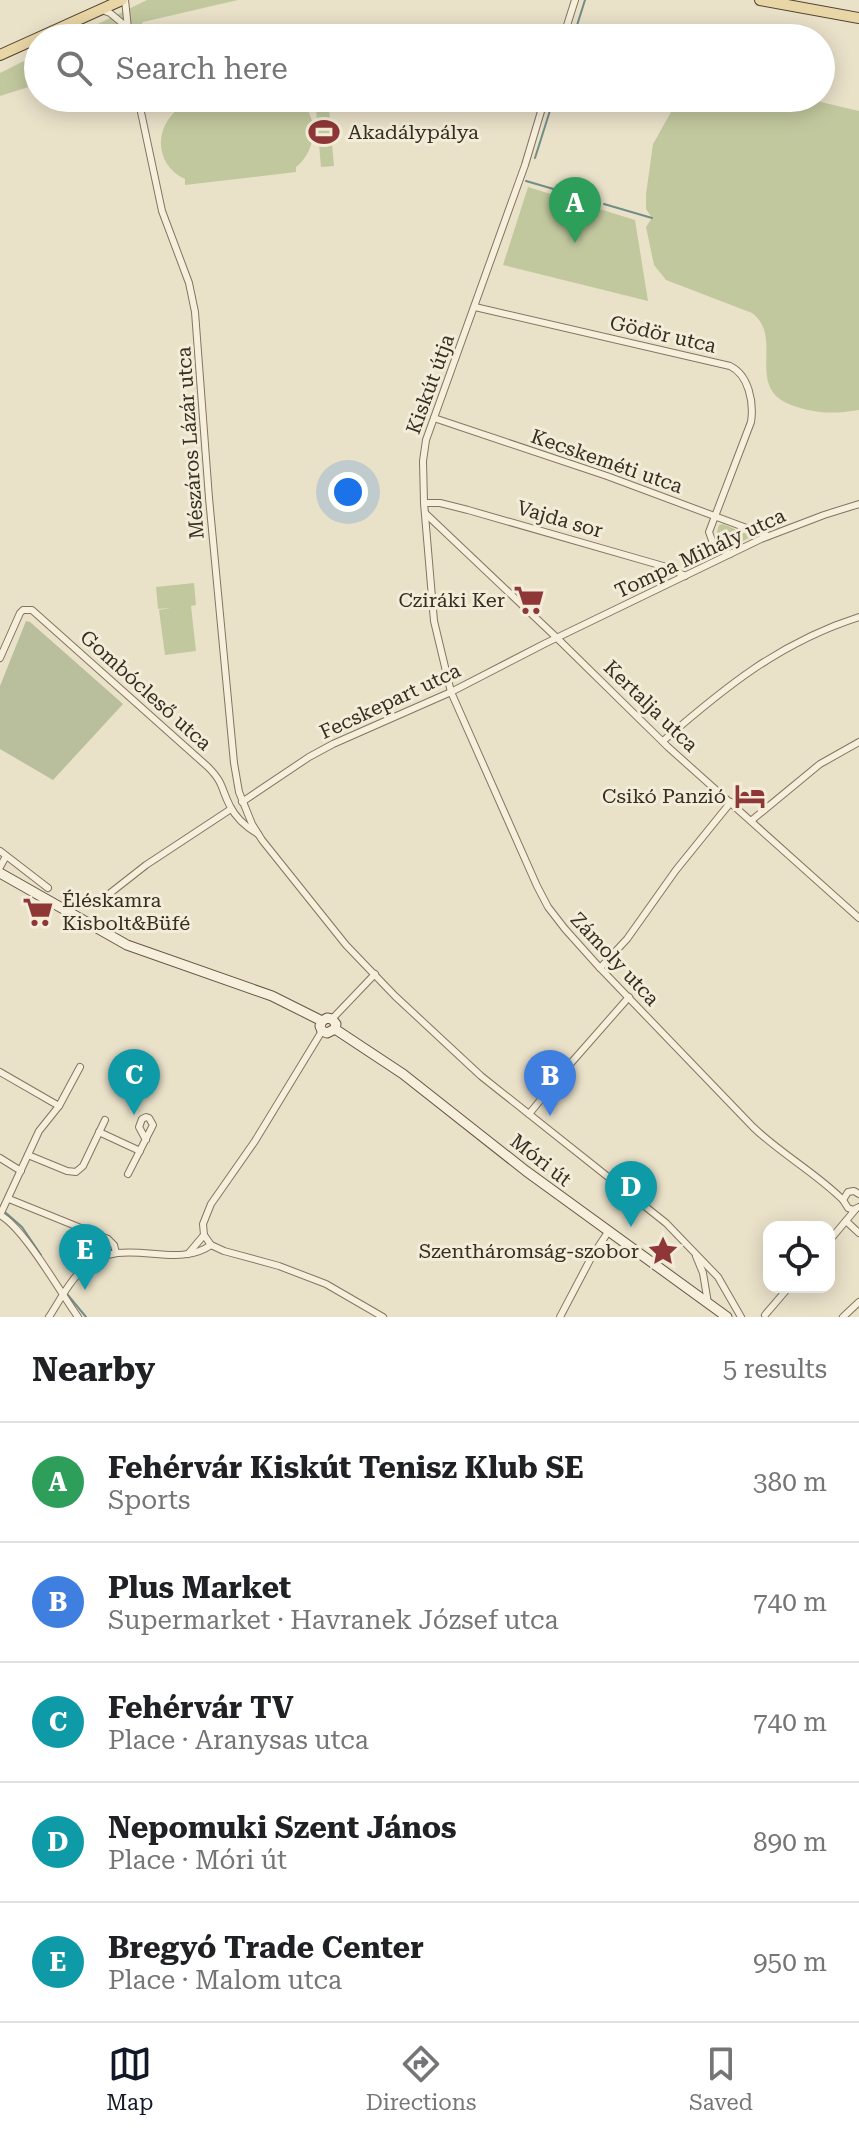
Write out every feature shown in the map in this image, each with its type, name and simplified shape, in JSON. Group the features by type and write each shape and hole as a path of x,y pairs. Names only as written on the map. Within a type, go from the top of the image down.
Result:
{"main road":[{"path":"64,24 103,5 124,0"},
{"path":"760,0 859,18"},
{"path":"0,55 24,43"},
{"name":"Móri út","path":"0,870 127,945 272,996 328,1025 403,1074 526,1171 727,1317"}],"street":[{"path":"124,0 127,24"},
{"path":"567,24 575,0"},
{"path":"103,5 123,24"},
{"name":"Mészáros Lázár utca","path":"141,112 162,211 189,283 195,312 234,763 239,792 259,835"},
{"name":"Kiskút útja","path":"451,692 432,613 424,503 424,450 541,112"},
{"name":"Gödör utca","path":"475,307 738,370 752,404 751,422 715,516"},
{"name":"Kecskeméti utca","path":"434,418 607,476 768,536"},
{"name":"Vajda sor","path":"424,503 440,503 468,510 670,568 685,576"},
{"name":"Tompa Mihály utca","path":"557,638 768,536 859,504"},
{"name":"Kertalja utca","path":"425,513 663,741 859,918"},
{"path":"715,516 709,536 730,554"},
{"name":"Gombócleső utca","path":"0,658 17,618 23,610 32,610 193,752 221,782 233,812"},
{"path":"663,741 752,668 804,638 859,617"},
{"name":"Fecskepart utca","path":"233,812 322,749 451,692 557,638"},
{"name":"Zámoly utca","path":"451,692 542,897 558,921 773,1146 834,1190 844,1204"},
{"path":"752,820 805,774 859,742"},
{"path":"226,797 239,792"},
{"path":"600,968 627,939 676,870 731,802"},
{"path":"95,905 146,865 233,812 259,835 346,945 375,974 481,1076 678,1234 718,1277 741,1317"},
{"name":"Móri út","path":"0,870 3,854 48,888"},
{"path":"375,974 328,1025 211,1204 203,1224 204,1235 211,1245 326,1284 369,1314 383,1317"},
{"path":"529,1114 629,997"},
{"path":"78,1317 22,1235 0,1215 39,1131 59,1106 80,1067"},
{"path":"0,1072 59,1106"},
{"path":"28,1155 76,1172 83,1166 105,1120"},
{"path":"99,1132 140,1151"},
{"path":"128,1174 146,1140"},
{"path":"0,1158 21,1171"},
{"name":"Zámoly utca","path":"834,1190 859,1194"},
{"path":"848,1192 844,1204 846,1221 859,1233"},
{"path":"9,1199 108,1239 116,1253"},
{"path":"844,1204 850,1210 857,1208"},
{"path":"835,1234 857,1208"},
{"path":"560,1317 608,1232"},
{"path":"188,1254 204,1235"},
{"path":"49,1317 70,1284 86,1266 99,1258 137,1251 188,1254 211,1245"},
{"path":"694,1253 703,1273 708,1304"},
{"path":"765,1315 784,1293"},
{"path":"843,1317 859,1302"}],"green space":[{"path":"147,0 238,0 142,24 98,24"},
{"path":"24,61 24,88 0,96 0,73"},
{"path":"835,105 859,111 859,410 817,412 791,405 777,397 767,375 765,335 761,323 752,313 666,280 654,265 646,227 652,218 646,209 646,194 653,144 671,112 835,112"},
{"path":"175,112 308,112 313,129 312,140 296,172 185,185 185,179 168,166 163,157 161,137"},
{"name":"Akadálypálya","path":"316,112 329,112 334,166 321,167"},
{"path":"528,187 635,220 648,301 503,265"},
{"path":"719,525 750,537 734,546 724,544 716,535"},
{"path":"194,583 196,605 191,606 196,651 165,655 159,610 170,608 158,609 156,587"},
{"path":"26,621 123,704 53,780 0,749 0,686"}],"waterway":[{"path":"577,24 585,0"},
{"path":"535,158 550,112"},
{"path":"526,181 588,199"},
{"path":"604,204 652,218"},
{"path":"6,1213 22,1227 41,1255"},
{"path":"67,1294 86,1317"}],"place":[{"name":"Akadálypálya","path":"324,132"},
{"name":"Fehérvár Kiskút Tenisz Klub SE","path":"575,243"},
{"name":"Cziráki Ker","path":"529,600"},
{"name":"Csikó Panzió","path":"750,796"},
{"name":"Éléskamra Kisbolt&Büfé","path":"38,912"},
{"name":"Fehérvár TV","path":"134,1115"},
{"name":"Plus Market","path":"550,1116"},
{"name":"Nepomuki Szent János","path":"631,1227"},
{"name":"Szentháromság-szobor","path":"663,1251"},
{"name":"Bregyó Trade Center","path":"85,1290"}]}
